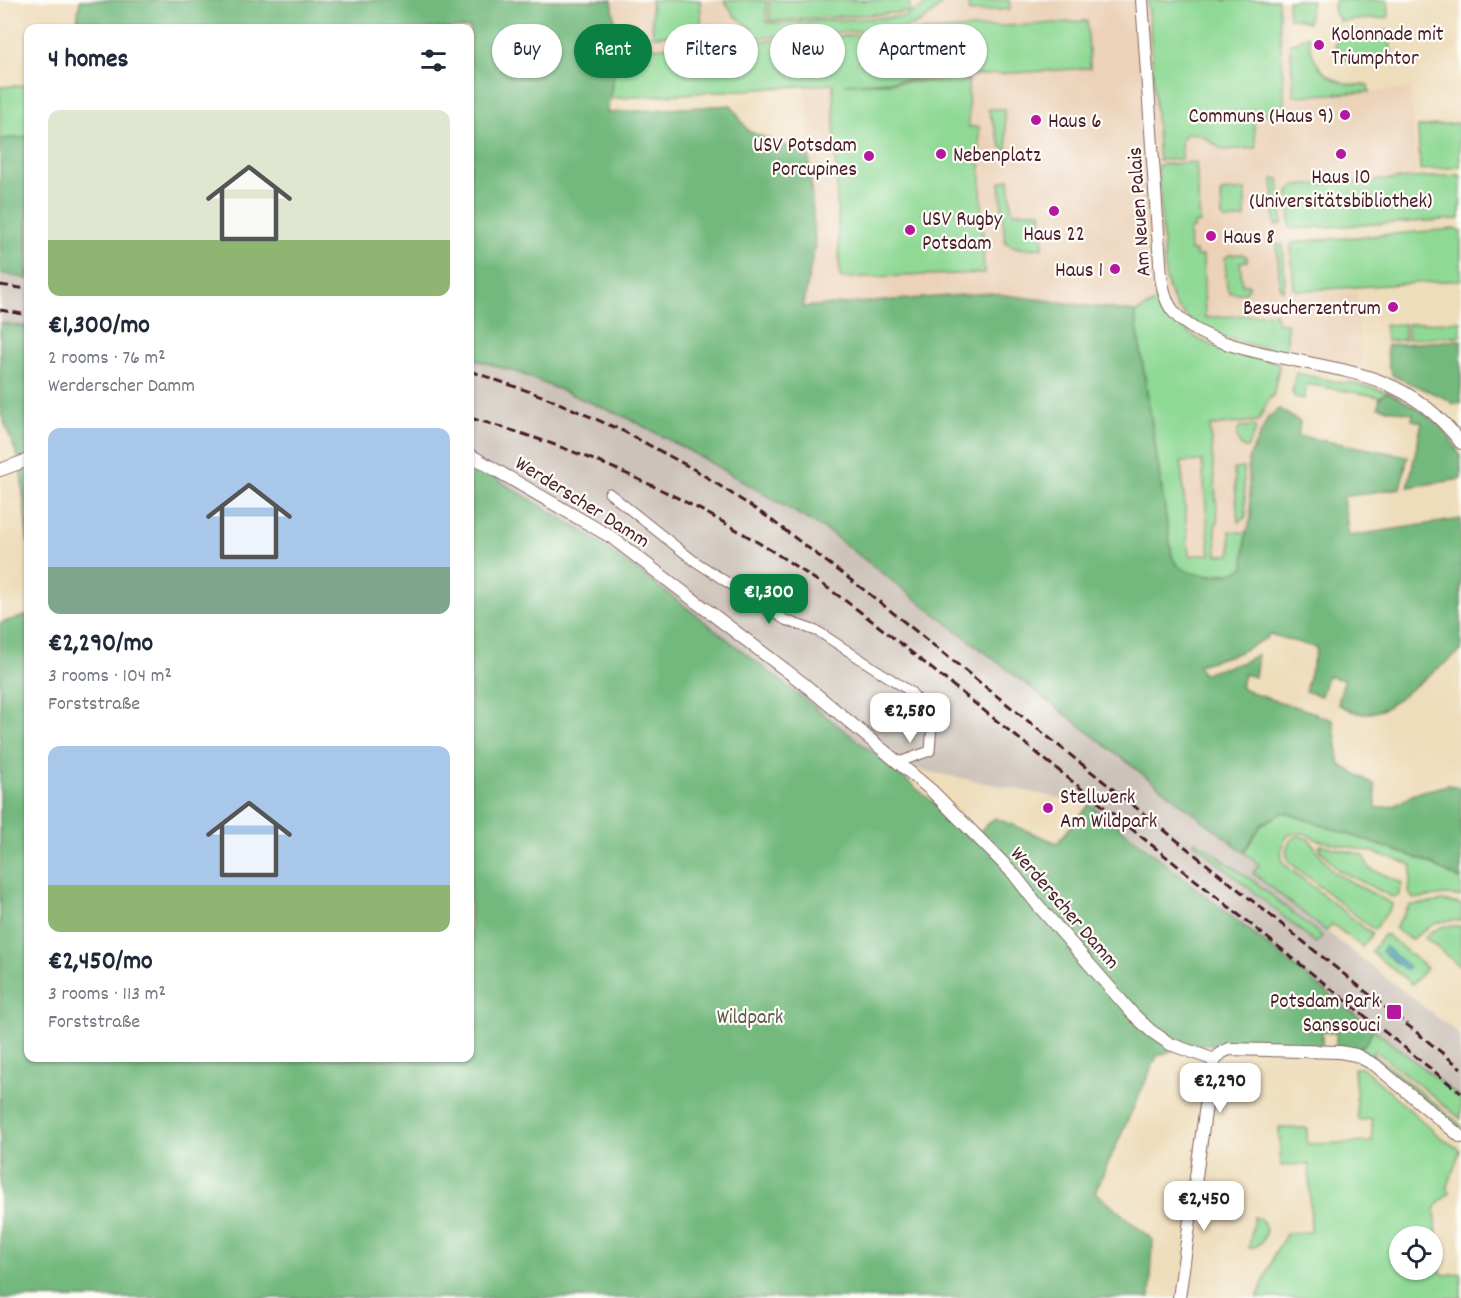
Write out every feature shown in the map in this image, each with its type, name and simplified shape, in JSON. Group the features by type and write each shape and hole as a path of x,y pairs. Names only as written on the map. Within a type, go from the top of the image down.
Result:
{"street":[{"name":"Am Neuen Palais","path":"1142,0 1161,277 1165,296 1171,309 1192,328 1228,344 1382,382 1430,409 1447,424 1461,442"},
{"name":"Werderscher Damm","path":"474,457 611,537 804,684 931,790 1013,873 1037,904 1138,1019 1170,1044 1215,1060"},
{"path":"0,470 24,461"},
{"name":"Werderscher Damm","path":"609,493 693,560 785,620 819,632 911,692 928,712 932,725 930,751 899,762"},
{"path":"1179,1298 1208,1091 1215,1060 1221,1053 1229,1049 1340,1052 1356,1055 1375,1065 1461,1137"}],"shaded area":[{"path":"612,0 1286,0 1293,96 1411,89 1416,176 1287,185 1293,294 1357,291 1361,366 1286,352 1268,418 1248,460 1252,570 1175,587 989,293 802,307 815,244 806,86 932,78 987,78 987,75 1090,68 1087,21 987,27 987,24 857,24 857,36 845,36 845,24 770,24 770,41 758,42 758,24 664,24 664,48 652,49 652,24 615,24"},
{"path":"0,273 24,278 24,326 0,323"},
{"path":"474,359 519,372 630,419 706,460 829,532 1244,852 1259,865 1253,874 1461,1036 1461,1098 1090,804 886,763 669,594 584,532 474,465"}],"green space":[{"path":"80,0 612,0 615,24 574,24 574,78 613,78 607,113 731,105 748,131 809,155 815,244 803,307 989,293 1135,312 1172,557 1177,565 1185,570 1216,575 1227,574 1244,567 1245,539 1251,518 1248,460 1268,418 1279,409 1300,422 1298,436 1408,456 1400,488 1343,497 1349,536 1461,519 1461,651 1386,708 1367,714 1351,711 1338,704 1344,680 1327,676 1321,696 1305,691 1317,648 1269,634 1267,638 1238,653 1198,665 1202,674 1241,663 1258,654 1255,677 1244,674 1240,688 1333,720 1340,765 1375,785 1376,808 1394,806 1416,793 1448,785 1461,787 1461,880 1423,860 1283,812 1262,824 1244,852 829,532 706,460 630,419 519,373 474,359 474,24 77,24"},
{"path":"651,0 700,0 701,24 664,24 664,35 653,36"},
{"path":"724,0 766,0 767,22 775,23 903,17 922,8 930,0 944,0 927,18 916,24 857,24 857,31 845,32 845,24 770,24 770,37 758,38 758,24 746,24 735,16"},
{"path":"769,0 909,0 910,12 770,21"},
{"path":"968,0 1009,0 1010,9 969,12"},
{"path":"1148,0 1278,0 1285,113 1253,115 1256,148 1222,150 1205,138 1191,133 1186,134 1181,141 1182,159 1159,160"},
{"path":"1288,0 1312,0 1308,23 1289,18"},
{"path":"1336,0 1388,0 1389,16 1339,21 1333,6"},
{"path":"1087,21 1090,68 987,75 987,27"},
{"path":"1387,31 1390,33 1391,61 1357,63 1349,61 1338,52 1335,43 1340,39 1340,34"},
{"path":"857,35 857,78 936,78 844,84 968,80 969,127 979,127 984,273 840,278 833,84 474,108 474,59 492,58 492,78 562,78 562,53 574,53 574,78 652,78 652,48 664,47 664,78 758,78 758,41 770,41 770,78 845,78 845,36"},
{"path":"1309,36 1314,58 1326,74 1344,83 1368,85 1369,92 1294,96 1290,43 1297,42"},
{"path":"24,85 24,137 0,139 0,87"},
{"path":"988,109 1004,109 1008,155 1001,145"},
{"path":"1456,123 1459,126 1460,167 1420,170 1418,127"},
{"path":"24,137 24,278 0,273 0,139"},
{"path":"1196,162 1200,223 1194,224 1194,229 1189,230 1190,251 1196,251 1196,256 1203,256 1205,318 1275,313 1278,323 1287,323 1287,346 1281,352 1231,340 1210,332 1190,320 1176,306 1165,275 1158,165"},
{"path":"1461,176 1460,219 1292,229 1290,227 1289,192 1294,186"},
{"path":"1009,179 1012,212 1041,212 1043,247 1023,249 1005,242 1000,182"},
{"path":"1273,179 1279,179 1282,224 1275,225"},
{"path":"1245,190 1245,218 1225,220 1222,216 1221,192"},
{"path":"1455,229 1461,231 1461,280 1297,291 1294,288 1291,245 1294,242"},
{"path":"1277,245 1283,245 1285,281 1283,290 1280,288"},
{"path":"1242,254 1247,257 1247,261 1240,262 1242,285 1249,285 1249,288 1244,293 1230,293 1227,288 1225,258 1229,255"},
{"path":"1161,300 1183,328 1192,335 1211,345 1233,352 1277,362 1279,366 1273,397 1270,397 1258,421 1210,426 1218,523 1215,524 1217,555 1231,555 1230,531 1244,533 1248,530 1245,564 1241,570 1209,575 1193,574 1181,569 1172,557 1135,313","holes":["1202,461 1210,554 1189,556 1181,462"]},
{"path":"1461,321 1461,336 1408,339 1407,324"},
{"path":"0,323 24,326 24,504 20,463 0,411"},
{"path":"1404,324 1405,340 1386,341 1385,325"},
{"path":"1461,340 1461,404 1453,404 1447,399 1393,376 1388,364 1387,345"},
{"path":"1296,373 1343,383 1349,382 1388,392 1380,397 1307,384 1304,399 1295,397 1292,392"},
{"path":"1388,392 1420,410 1447,435 1460,456 1461,479 1408,487 1422,422 1412,420 1413,414 1378,407 1380,397"},
{"path":"1254,426 1256,429 1247,448 1244,448 1238,438 1238,430 1240,427"},
{"name":"Wildpark","path":"474,465 584,532 669,594 886,763 936,805 970,839 995,818 1057,843 1090,804 1373,1029 1366,1043 1358,1049 1336,1046 1336,1033 1322,1032 1322,1046 1188,1044 1157,1056 1095,1192 1153,1240 1150,1298 0,1298 0,623 24,616 24,1062 474,1062"},
{"path":"1243,468 1246,517 1238,522 1234,469"},
{"path":"1283,812 1423,860 1461,880 1461,897 1447,895 1413,899 1409,892 1412,865 1373,852 1317,840 1305,833 1290,834 1282,847 1283,863 1372,934 1362,947 1332,924 1326,931 1253,873 1259,865 1244,852 1262,824"},
{"path":"1300,836 1309,839 1333,872 1392,904 1374,930 1288,861 1286,853 1289,842"},
{"path":"1196,841 1256,883 1322,936 1316,943 1194,843"},
{"path":"1319,846 1363,855 1369,868 1402,883 1398,896 1392,897 1338,870 1321,850"},
{"path":"1442,901 1461,904 1461,921 1439,922 1411,940 1396,929 1409,906"},
{"path":"1444,926 1461,926 1461,967 1425,938 1430,932"},
{"path":"1383,935 1387,935 1427,968 1412,984 1376,956 1377,953 1375,955 1371,952"},
{"path":"1373,1029 1461,1098 1461,1119 1375,1050 1372,1053 1461,1125 1461,1130 1370,1055 1358,1049 1366,1043"},
{"path":"1354,1068 1363,1068 1439,1136 1460,1150 1447,1189 1450,1193 1439,1202 1435,1210 1436,1226 1389,1226 1389,1280 1443,1280 1443,1274 1461,1273 1461,1298 1257,1298 1274,1255 1287,1233 1311,1232 1309,1164 1281,1166 1279,1128 1307,1128 1307,1144 1372,1142 1372,1119 1358,1120"},
{"path":"1254,1217 1264,1224 1266,1229 1260,1243 1249,1248"}],"water":[{"path":"1385,947 1409,967 1406,970 1382,951"}],"railway":[{"path":"0,285 24,288"},
{"path":"0,310 24,314"},
{"path":"474,372 545,397 623,431 697,471 766,516 872,596 1461,1068"},
{"path":"474,419 525,434 631,476 734,528 830,590 876,624 1461,1093"}],"place":[{"name":"Kolonnade mit Triumphtor","path":"1319,45"},
{"name":"Communs (Haus 9)","path":"1345,115"},
{"name":"Haus 6","path":"1036,120"},
{"name":"Nebenplatz","path":"941,154"},
{"name":"Haus 10 (Universitätsbibliothek)","path":"1341,154"},
{"name":"USV Potsdam Porcupines","path":"869,156"},
{"name":"Haus 22","path":"1054,211"},
{"name":"USV Rugby Potsdam","path":"910,230"},
{"name":"Haus 8","path":"1211,236"},
{"name":"Haus 1","path":"1115,269"},
{"name":"Besucherzentrum","path":"1393,307"},
{"name":"Stellwerk Am Wildpark","path":"1048,808"},
{"name":"Potsdam Park Sanssouci","path":"1394,1012"}]}
